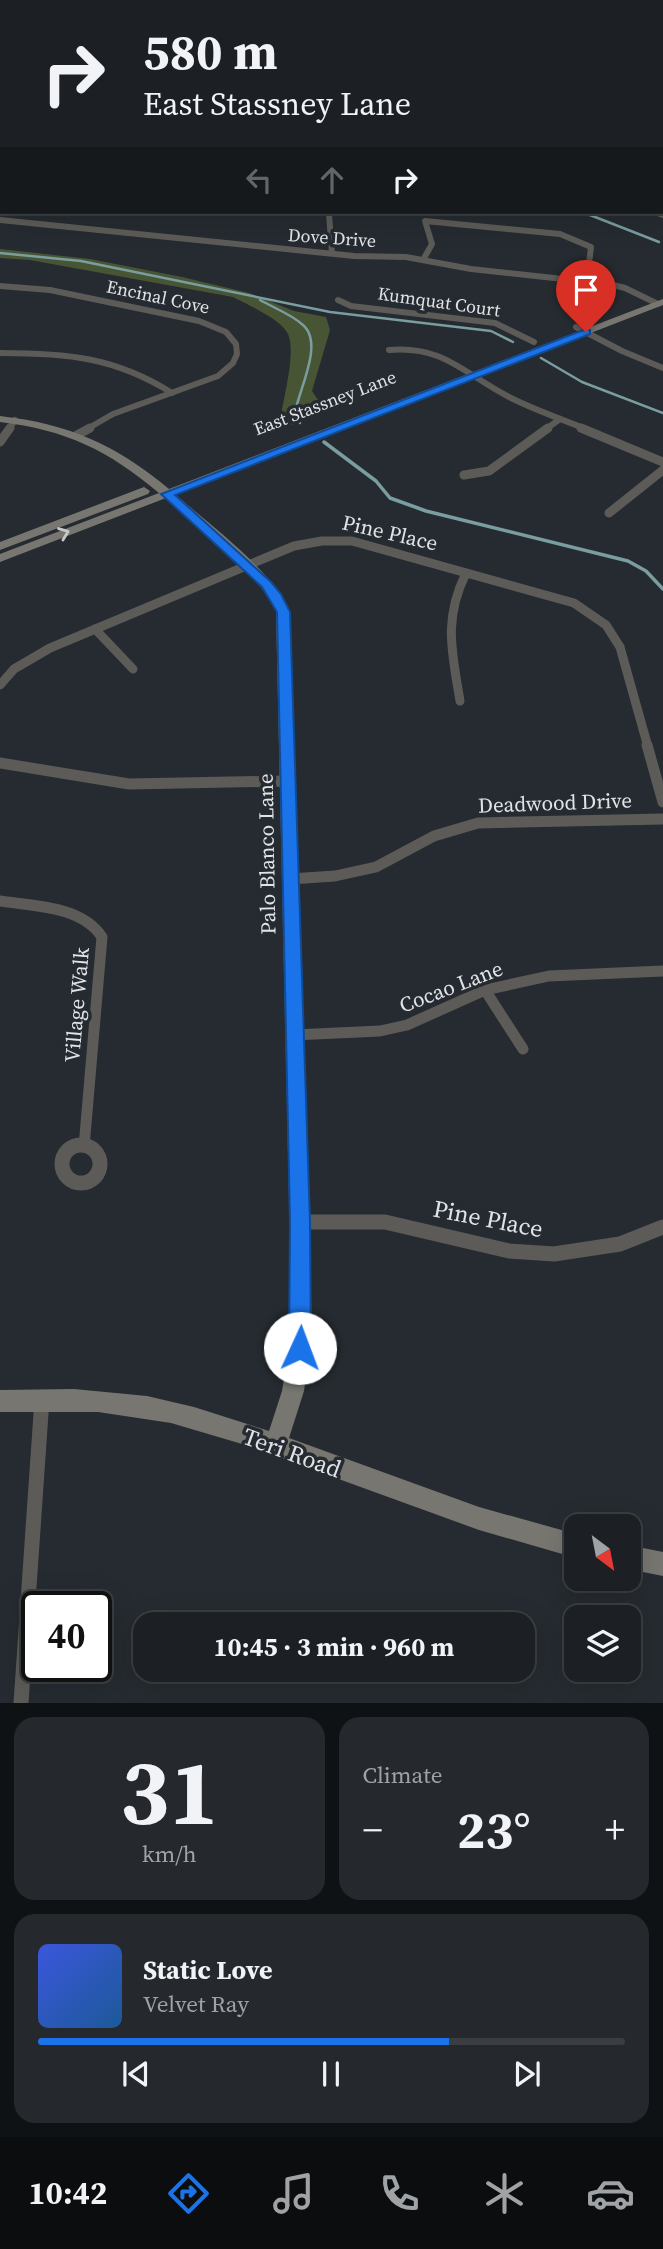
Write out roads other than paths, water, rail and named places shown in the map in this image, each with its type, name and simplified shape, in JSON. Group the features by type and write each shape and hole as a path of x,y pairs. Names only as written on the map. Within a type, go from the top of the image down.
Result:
{"street":[{"path":"329,214 332,253"},
{"name":"Dove Drive","path":"0,220 423,260 471,269 587,281 625,288 656,302"},
{"path":"423,260 432,244 425,221 560,234 591,247 587,281"},
{"name":"Encinal Cove","path":"0,286 50,290 199,321 220,328 230,335 237,349 230,367 210,380 104,418 77,435"},
{"name":"East Stassney Lane","path":"0,545 162,489 656,302 663,293"},
{"name":"Kumquat Court","path":"338,300 351,306 495,323 528,349"},
{"path":"581,329 622,351 663,368"},
{"path":"388,351 422,349 442,356 511,398 663,462"},
{"path":"0,354 62,354 109,361 144,375 172,393"},
{"name":"Palo Blanco Lane","path":"0,419 48,426 77,435 124,458 247,565 275,594 283,612 302,1333 293,1391 275,1446"},
{"path":"464,475 489,471 560,419"},
{"path":"0,442 15,420"},
{"path":"609,513 663,470"},
{"name":"East Stassney Lane","path":"0,558 162,489"},
{"name":"Pine Place","path":"0,685 14,669 36,655 247,565 294,546 336,540 352,541 574,604 598,618 612,632 620,647 663,802"},
{"path":"460,701 449,618 456,592 466,573"},
{"path":"95,629 132,669"},
{"path":"0,762 129,784 289,781"},
{"name":"Deadwood Drive","path":"290,879 335,876 376,867 434,836 471,824 663,819"},
{"name":"Village Walk","path":"0,901 78,915 99,929 102,947 84,1147"},
{"name":"Cocao Lane","path":"294,1035 380,1031 407,1026 485,990 549,976 663,971"},
{"path":"485,990 523,1049"},
{"name":"Pine Place","path":"300,1222 394,1223 487,1246 541,1254 592,1252 617,1246 663,1227"},
{"path":"21,1703 42,1399"},
{"name":"Teri Road","path":"0,1401 42,1399 107,1402 165,1411 275,1446 446,1509 564,1543"},
{"path":"641,1560 663,1564"}],"waterway":[{"path":"578,214 590,215 659,242"},
{"path":"0,253 81,261 330,312 491,331 513,342"},
{"path":"260,300 293,318 309,333 311,356 294,418 300,423"},
{"path":"541,358 582,382 663,413"},
{"path":"324,442 376,481 390,498 426,511 628,561 646,571 663,589"}]}
